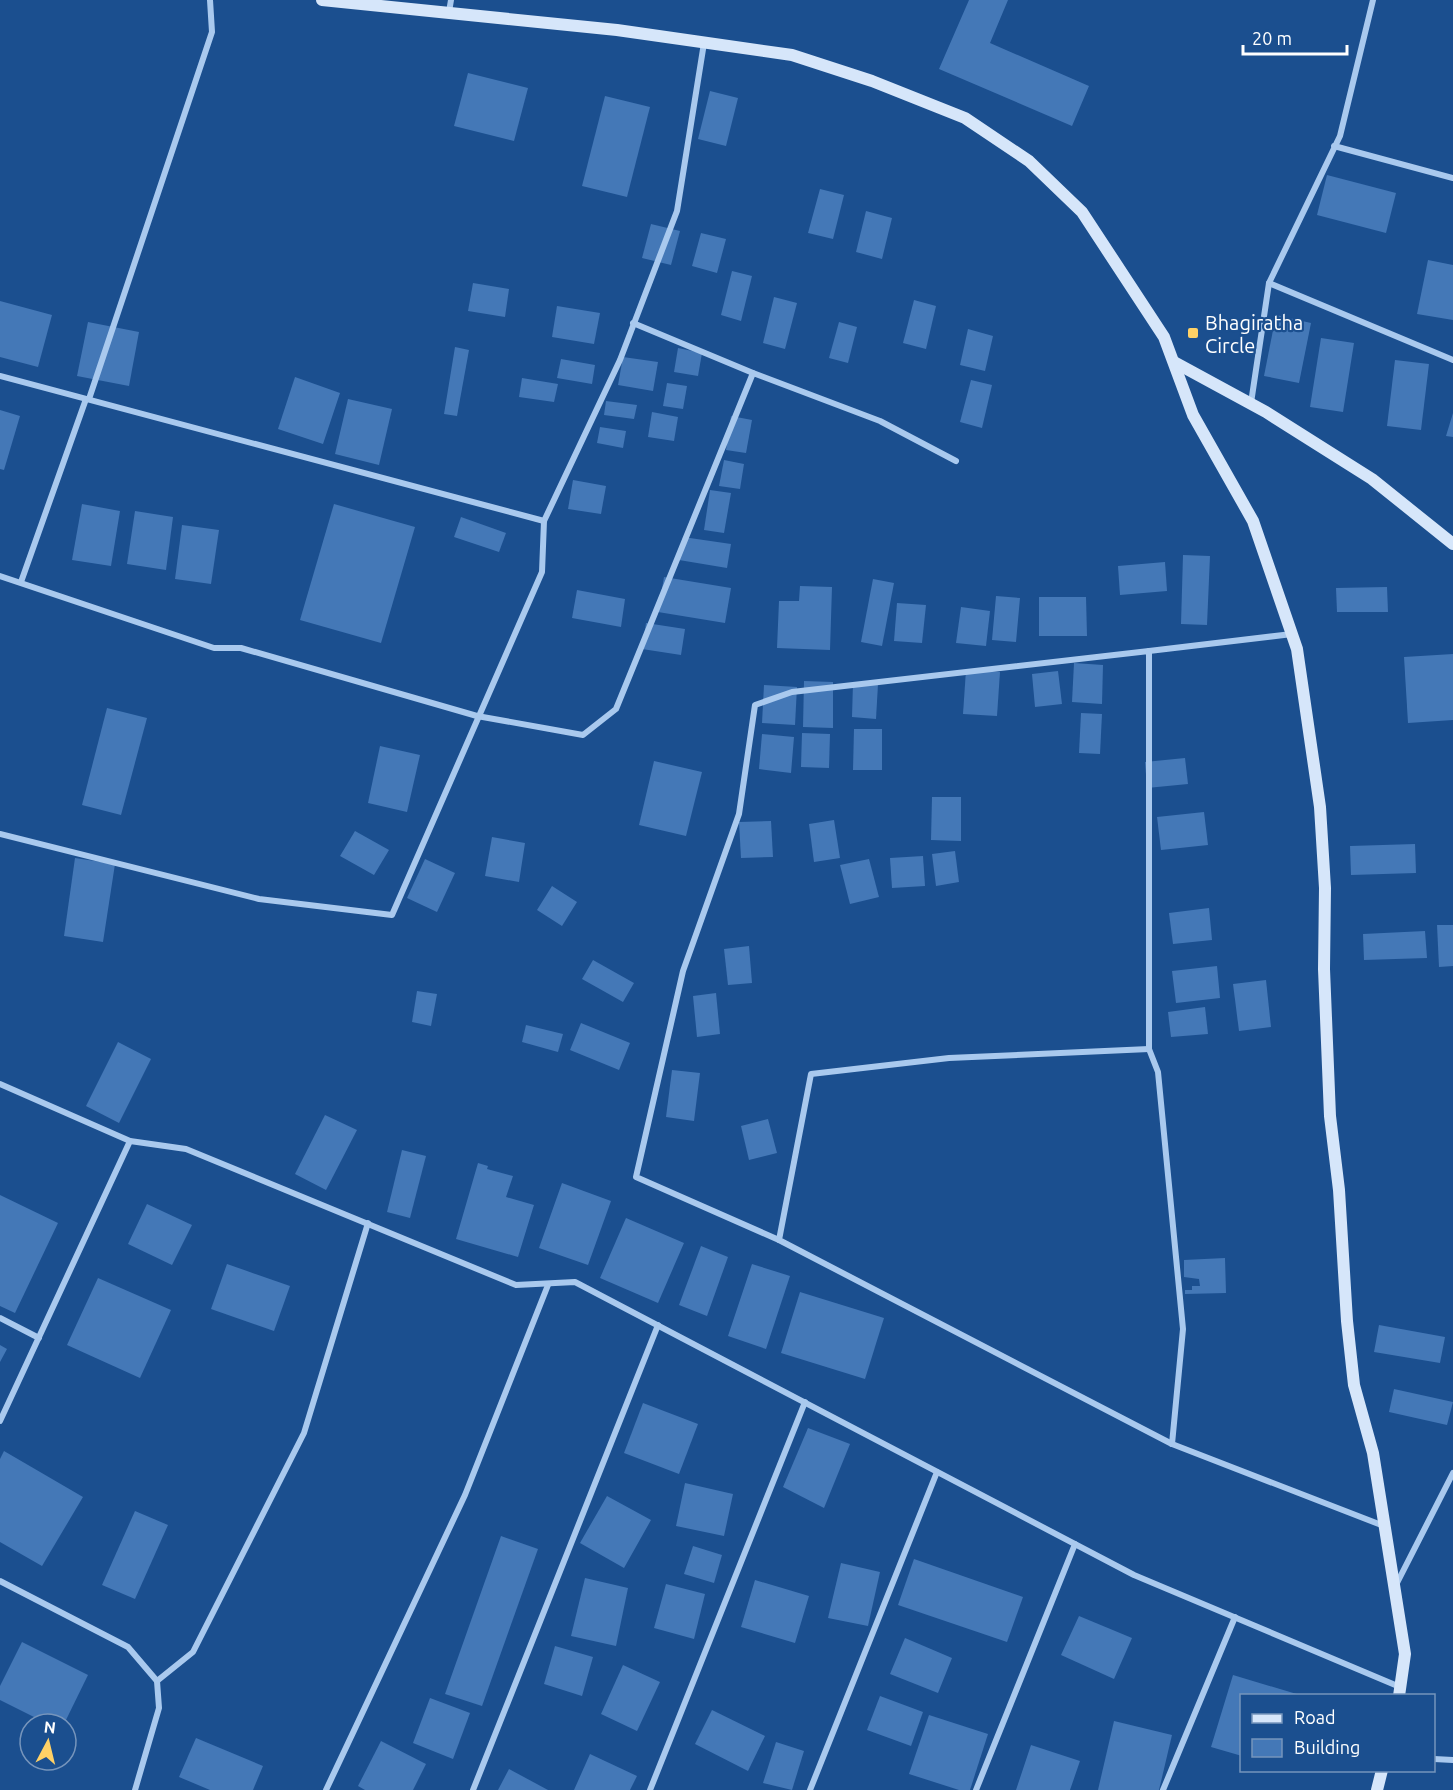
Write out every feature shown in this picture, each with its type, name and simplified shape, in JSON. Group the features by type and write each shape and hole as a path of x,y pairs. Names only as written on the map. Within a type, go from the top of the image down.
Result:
{"street":[{"path":"21,582 86,399 89,399 212,32 210,0"},
{"path":"0,1084 130,1141 186,1149 516,1285 575,1282 1134,1575 1235,1617 1400,1691 1405,1654 1373,1453 1354,1385 1347,1321 1339,1190 1330,1116 1324,969 1325,888 1320,807 1298,649 1253,521 1193,415 1164,337 1082,212 1029,161 965,118 872,81 792,55 450,6 322,0"},
{"path":"1251,404 1269,284 1340,136 1373,0"},
{"path":"0,834 259,899 392,915 477,716 542,572 544,521 620,360 677,211 704,41"},
{"path":"1334,146 1453,178"},
{"path":"1269,284 1453,360"},
{"path":"633,323 880,422 956,461"},
{"path":"1174,362 1251,404 1372,479 1453,544"},
{"path":"0,576 214,648 241,648 477,716 583,735 616,709 753,373"},
{"path":"0,376 544,521"},
{"path":"1292,634 792,692 755,705 738,814 683,971 636,1178 779,1240 1172,1444 1385,1527"},
{"path":"1149,651 1149,1049 1158,1072 1183,1329 1172,1444"},
{"path":"779,1240 812,1074 949,1058 1149,1049"},
{"path":"0,1421 130,1141"},
{"path":"157,1681 193,1652 304,1433 368,1223"},
{"path":"326,1790 465,1495 548,1285"},
{"path":"0,1318 39,1338"},
{"path":"473,1790 658,1325"},
{"path":"650,1790 805,1402"},
{"path":"810,1790 938,1472"},
{"path":"1395,1587 1453,1473"},
{"path":"976,1790 1076,1544"},
{"path":"0,1581 128,1647 157,1681 159,1708 135,1790"},
{"path":"1163,1790 1235,1617"},
{"path":"1435,1759 1453,1760"},
{"path":"1377,1790 1382,1772"}],"building":[{"path":"969,0 1008,0 990,43 1089,86 1072,126 939,69"},
{"path":"468,73 528,88 514,141 454,126"},
{"path":"710,91 738,98 726,146 698,139"},
{"path":"605,96 650,107 627,197 582,186"},
{"path":"1327,175 1396,193 1386,233 1317,215"},
{"path":"820,189 844,195 833,239 808,233"},
{"path":"866,211 892,218 882,259 856,252"},
{"path":"651,224 680,231 671,265 642,258"},
{"path":"701,233 726,239 717,273 692,266"},
{"path":"1428,260 1453,265 1453,320 1417,314"},
{"path":"732,271 752,276 741,321 721,315"},
{"path":"473,283 509,289 505,317 468,311"},
{"path":"774,297 797,303 785,349 763,343"},
{"path":"914,300 936,306 926,349 903,343"},
{"path":"0,301 52,315 38,367 0,357"},
{"path":"557,306 600,313 594,344 552,337"},
{"path":"1276,315 1311,323 1299,383 1264,376"},
{"path":"88,322 139,332 129,386 77,376"},
{"path":"839,322 857,327 848,363 829,358"},
{"path":"968,329 993,336 985,371 960,365"},
{"path":"1321,338 1354,343 1343,412 1310,407"},
{"path":"455,347 469,350 457,416 444,414"},
{"path":"678,348 702,353 698,376 674,372"},
{"path":"623,357 658,362 653,391 618,385"},
{"path":"561,359 595,365 592,384 557,378"},
{"path":"1395,360 1429,364 1421,430 1387,426"},
{"path":"295,377 340,393 323,444 278,429"},
{"path":"522,378 558,384 554,402 519,397"},
{"path":"971,380 992,385 982,428 960,422"},
{"path":"667,383 687,386 683,409 663,406"},
{"path":"348,399 392,409 379,465 335,454"},
{"path":"606,401 637,405 634,419 604,415"},
{"path":"0,410 20,416 4,470 0,469"},
{"path":"652,412 678,417 674,441 648,437"},
{"path":"1453,413 1453,437 1446,436"},
{"path":"731,416 752,420 746,453 726,450"},
{"path":"600,427 626,431 623,448 597,443"},
{"path":"724,460 744,464 740,489 719,486"},
{"path":"573,480 606,486 601,514 568,509"},
{"path":"710,490 731,493 724,533 704,530"},
{"path":"82,504 120,511 111,566 72,560"},
{"path":"334,504 415,527 381,643 300,620"},
{"path":"135,511 173,517 166,570 127,564"},
{"path":"461,517 506,533 499,552 454,537"},
{"path":"182,525 219,530 211,584 175,579"},
{"path":"683,537 731,544 727,568 679,560"},
{"path":"1183,555 1210,556 1207,625 1181,624"},
{"path":"1165,562 1167,591 1120,595 1118,566"},
{"path":"664,577 731,588 725,623 658,612"},
{"path":"873,579 894,583 882,646 861,642"},
{"path":"800,586 832,587 830,650 777,648 779,601 799,601"},
{"path":"1387,587 1388,612 1337,612 1336,588"},
{"path":"577,590 625,599 621,627 572,618"},
{"path":"996,596 1020,598 1016,642 992,640"},
{"path":"1039,597 1086,597 1087,636 1039,636"},
{"path":"897,603 926,605 922,643 894,641"},
{"path":"961,607 990,611 986,646 956,643"},
{"path":"646,623 685,629 681,655 642,649"},
{"path":"1453,654 1453,720 1408,723 1404,657"},
{"path":"1074,663 1103,665 1102,704 1072,702"},
{"path":"966,670 1000,672 997,716 963,714"},
{"path":"1058,671 1062,704 1035,707 1032,674"},
{"path":"804,681 833,682 833,728 803,727"},
{"path":"853,683 878,684 876,719 852,717"},
{"path":"764,685 797,687 795,725 762,723"},
{"path":"107,708 147,718 121,815 82,805"},
{"path":"1081,713 1102,714 1100,754 1079,753"},
{"path":"854,729 882,729 882,770 853,770"},
{"path":"802,733 830,734 829,768 801,767"},
{"path":"762,734 794,737 791,773 759,769"},
{"path":"380,746 420,755 407,812 368,803"},
{"path":"1185,758 1188,784 1147,788 1145,762"},
{"path":"654,761 702,772 686,836 639,825"},
{"path":"932,797 961,797 961,841 931,840"},
{"path":"1204,812 1208,845 1161,850 1157,817"},
{"path":"834,820 840,858 814,862 809,824"},
{"path":"771,821 773,857 741,858 739,822"},
{"path":"355,831 389,850 374,875 340,856"},
{"path":"492,837 525,843 519,882 485,876"},
{"path":"1415,844 1416,873 1351,875 1350,846"},
{"path":"955,851 959,882 936,886 932,854"},
{"path":"923,856 925,886 892,888 890,858"},
{"path":"75,858 115,864 103,942 64,936"},
{"path":"425,859 455,873 437,912 407,898"},
{"path":"869,859 879,897 850,904 840,865"},
{"path":"552,886 577,902 562,926 537,910"},
{"path":"1209,908 1212,940 1173,944 1169,913"},
{"path":"1437,925 1453,925 1453,966 1439,967"},
{"path":"1425,931 1427,958 1364,960 1363,934"},
{"path":"749,946 752,983 728,985 724,949"},
{"path":"593,960 634,983 623,1002 582,979"},
{"path":"1217,966 1220,998 1176,1003 1172,971"},
{"path":"1266,980 1271,1027 1239,1031 1233,984"},
{"path":"417,991 437,994 431,1026 412,1022"},
{"path":"716,993 720,1034 697,1037 693,996"},
{"path":"1205,1007 1208,1034 1171,1037 1168,1012"},
{"path":"581,1023 630,1043 619,1070 570,1050"},
{"path":"526,1025 563,1034 558,1052 522,1042"},
{"path":"118,1042 151,1059 119,1123 86,1106"},
{"path":"672,1070 700,1073 694,1121 666,1117"},
{"path":"325,1115 357,1130 326,1190 295,1174"},
{"path":"768,1119 777,1153 749,1160 741,1126"},
{"path":"402,1150 426,1156 410,1218 387,1212"},
{"path":"478,1163 488,1166 487,1169 513,1176 506,1197 534,1205 518,1257 456,1239"},
{"path":"562,1183 611,1201 588,1265 539,1248"},
{"path":"0,1195 58,1223 15,1313 0,1306"},
{"path":"147,1204 192,1225 172,1265 128,1244"},
{"path":"626,1218 684,1243 658,1303 600,1278"},
{"path":"701,1246 728,1257 707,1316 679,1305"},
{"path":"1225,1258 1226,1293 1185,1294 1185,1290 1192,1290 1192,1286 1200,1286 1199,1279 1184,1277 1184,1260"},
{"path":"227,1264 290,1286 274,1331 211,1309"},
{"path":"752,1264 790,1276 766,1349 728,1336"},
{"path":"98,1278 171,1310 140,1378 67,1345"},
{"path":"800,1292 884,1318 865,1379 781,1353"},
{"path":"1379,1325 1445,1337 1440,1363 1374,1352"},
{"path":"0,1345 7,1349 0,1362"},
{"path":"1394,1389 1453,1402 1447,1425 1389,1412"},
{"path":"643,1403 698,1424 679,1474 624,1453"},
{"path":"808,1428 850,1444 824,1508 783,1487"},
{"path":"4,1451 83,1497 42,1566 0,1542 0,1459"},
{"path":"685,1483 733,1494 724,1536 676,1526"},
{"path":"607,1496 651,1520 624,1568 580,1543"},
{"path":"135,1511 168,1525 135,1599 102,1585"},
{"path":"501,1536 538,1549 482,1706 445,1694"},
{"path":"693,1546 722,1555 714,1583 684,1574"},
{"path":"914,1559 1023,1597 1007,1642 898,1605"},
{"path":"841,1563 880,1572 868,1626 828,1618"},
{"path":"585,1578 628,1588 616,1646 571,1636"},
{"path":"755,1580 809,1596 795,1643 741,1627"},
{"path":"666,1584 705,1594 694,1639 654,1628"},
{"path":"1079,1616 1132,1638 1114,1679 1061,1655"},
{"path":"905,1638 952,1658 938,1693 890,1674"},
{"path":"22,1642 88,1675 70,1712 24,1712 0,1700 0,1686"},
{"path":"555,1646 593,1657 582,1696 544,1684"},
{"path":"623,1665 660,1682 637,1731 601,1714"},
{"path":"1233,1675 1297,1694 1240,1694 1240,1755 1211,1747"},
{"path":"880,1696 923,1712 911,1746 867,1730"},
{"path":"430,1698 470,1713 453,1759 413,1743"},
{"path":"712,1710 765,1736 748,1771 695,1744"},
{"path":"929,1715 988,1734 970,1790 959,1790 909,1774"},
{"path":"1114,1721 1172,1735 1159,1790 1098,1790"},
{"path":"196,1738 263,1766 253,1790 210,1790 179,1777"},
{"path":"381,1741 426,1764 413,1790 365,1790 358,1786"},
{"path":"776,1742 804,1751 792,1790 763,1783"},
{"path":"1031,1745 1080,1761 1070,1790 1016,1790"},
{"path":"590,1754 637,1776 630,1790 574,1790"},
{"path":"509,1769 548,1790 498,1790"}],"place":[{"name":"Bhagiratha Circle","path":"1193,333"}]}
